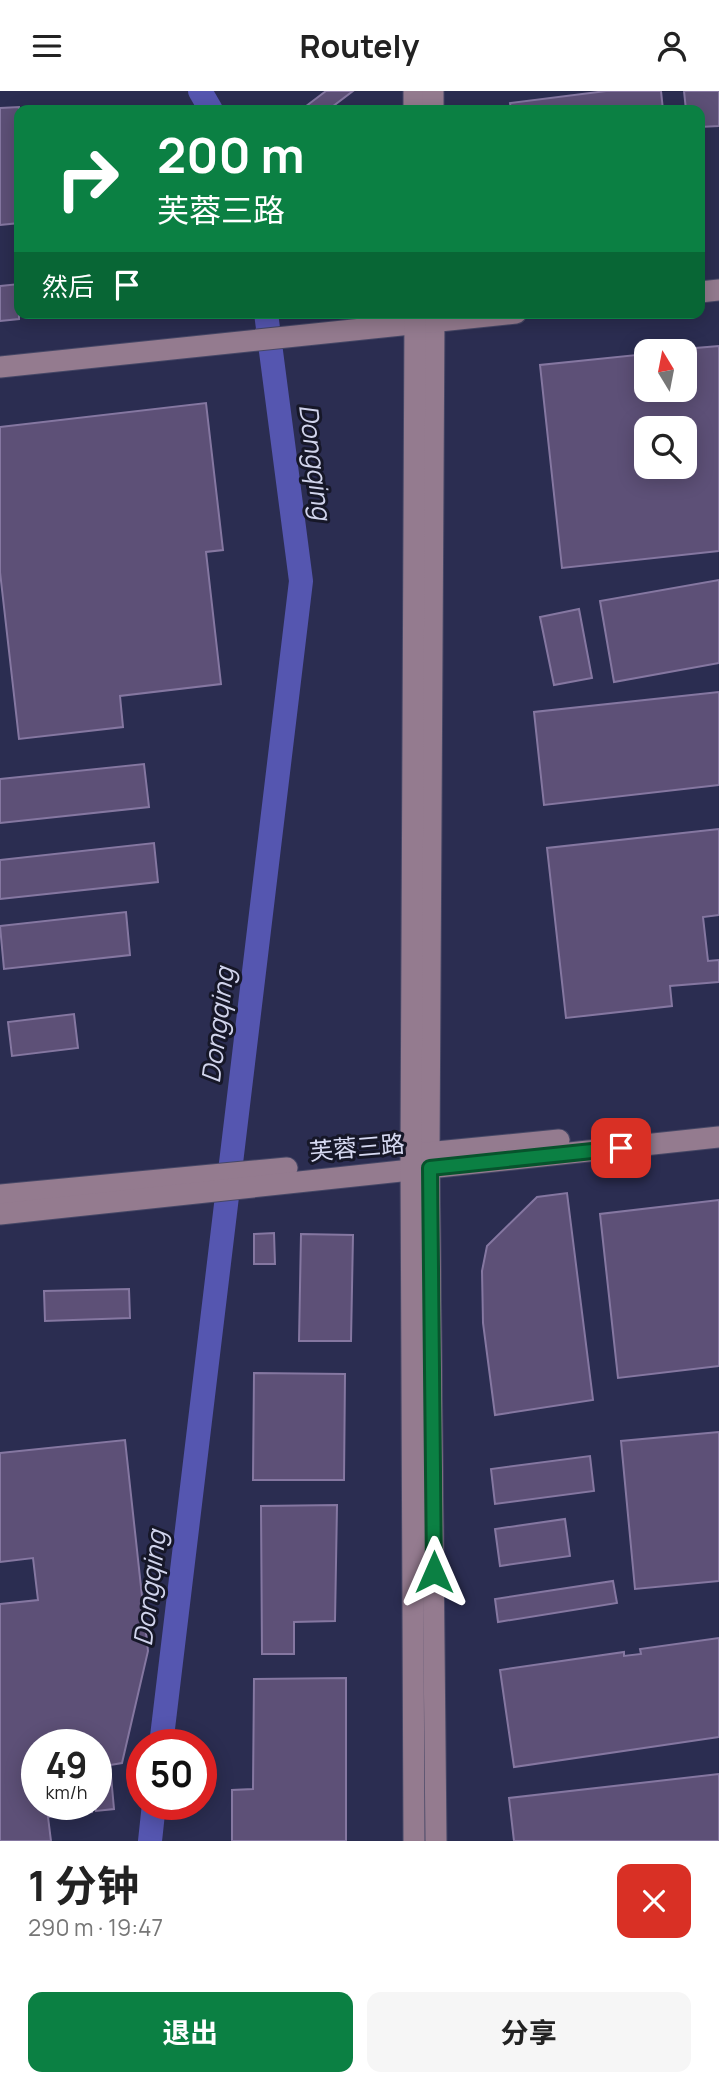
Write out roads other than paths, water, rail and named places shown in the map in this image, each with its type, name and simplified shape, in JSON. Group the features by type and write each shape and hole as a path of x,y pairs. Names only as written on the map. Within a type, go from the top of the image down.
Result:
{"main road":[{"path":"0,367 321,334 418,319"},
{"path":"414,1841 425,319"},
{"name":"芙蓉三路","path":"421,1161 719,1123"},
{"name":"芙蓉三路","path":"0,1214 173,1187 285,1175 719,1137"},
{"path":"421,1161 436,1841"},
{"name":"芙蓉三路","path":"0,1195 173,1187"}],"waterway":[{"name":"Dongqing","path":"200,91 208,105"},
{"name":"Dongqing","path":"163,1729 301,581 267,319"},
{"name":"Dongqing","path":"150,1841 152,1820"}]}
